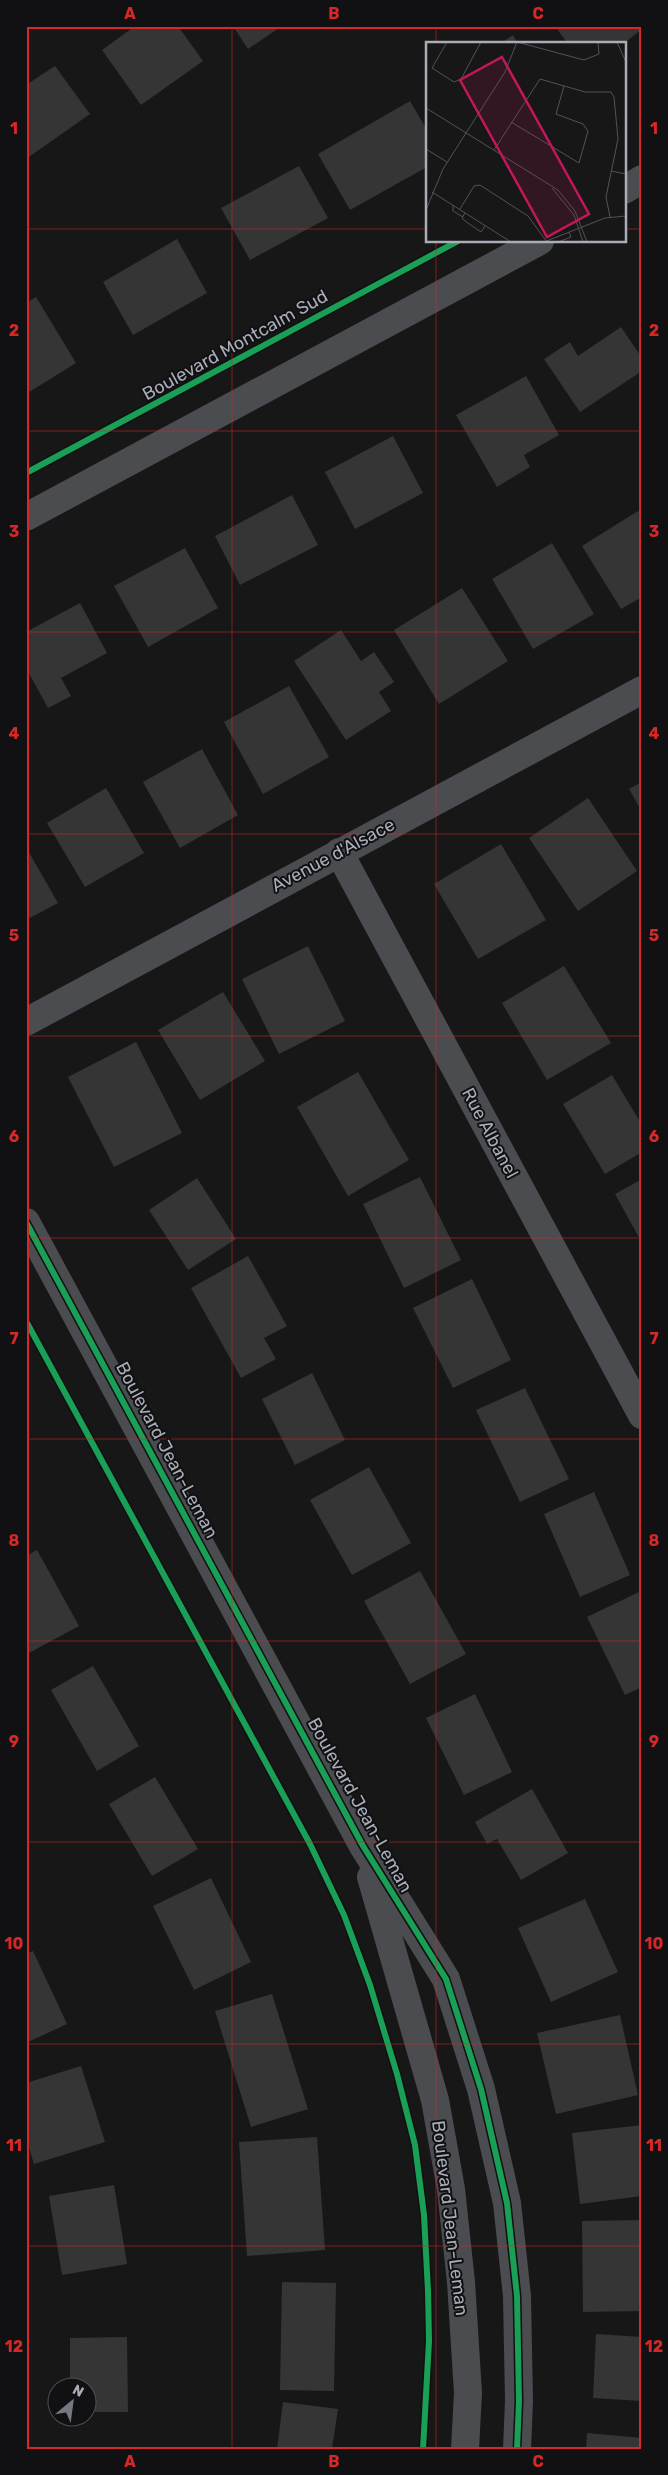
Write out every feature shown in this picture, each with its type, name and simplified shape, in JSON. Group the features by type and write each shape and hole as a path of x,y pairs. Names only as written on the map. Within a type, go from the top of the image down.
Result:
{"street":[{"path":"626,189 642,179"},
{"path":"26,517 538,242"},
{"name":"Avenue d'Alsace","path":"26,1022 642,690"},
{"name":"Rue Albanel","path":"339,852 642,1415"},
{"name":"Boulevard Jean-Leman","path":"26,1222 363,1846 446,1979 494,2140 507,2203 517,2296 519,2401 517,2449"},
{"name":"Boulevard Jean-Leman","path":"363,1846 435,2100 449,2180 461,2282 468,2393 465,2449"}],"building":[{"path":"135,26 178,26 203,61 141,105 102,50"},
{"path":"233,26 282,26 248,49"},
{"path":"555,26 642,26 642,29 626,42 567,42"},
{"path":"513,35 517,42 503,42"},
{"path":"55,66 90,114 26,159 26,85"},
{"path":"410,101 426,128 426,168 350,210 318,154"},
{"path":"299,166 328,218 250,260 221,208"},
{"path":"177,239 207,293 133,335 103,282"},
{"path":"36,297 76,363 26,394 26,303"},
{"path":"621,327 642,358 642,371 580,412 544,359 570,342 578,356"},
{"path":"526,376 559,435 524,455 530,467 497,487 456,415"},
{"path":"393,436 423,493 355,529 325,472"},
{"path":"292,495 318,545 240,585 215,536"},
{"path":"638,511 642,518 642,597 621,609 582,546"},
{"path":"552,543 594,614 533,649 492,579"},
{"path":"185,548 218,608 148,647 114,586"},
{"path":"462,588 508,661 439,704 394,630"},
{"path":"80,603 107,653 61,678 71,696 48,708 26,668 26,632"},
{"path":"341,630 361,661 374,652 394,682 379,692 391,711 346,740 294,661"},
{"path":"289,686 329,757 263,794 224,722"},
{"path":"202,749 238,815 180,848 143,782"},
{"path":"642,782 642,812 629,789"},
{"path":"106,788 144,853 85,887 47,823"},
{"path":"588,798 637,871 578,911 529,838"},
{"path":"501,844 546,920 478,959 434,884"},
{"path":"26,847 58,903 26,920"},
{"path":"308,946 345,1021 279,1054 242,979"},
{"path":"564,966 611,1043 547,1080 502,1003"},
{"path":"223,992 265,1061 200,1100 158,1030"},
{"path":"136,1042 182,1133 114,1167 68,1077"},
{"path":"358,1072 409,1160 348,1196 297,1107"},
{"path":"612,1075 642,1125 642,1152 605,1174 563,1104"},
{"path":"420,1177 461,1260 404,1288 363,1204"},
{"path":"197,1178 236,1239 188,1270 149,1210"},
{"path":"642,1179 642,1243 615,1194"},
{"path":"248,1256 287,1326 264,1338 276,1359 241,1378 191,1288"},
{"path":"472,1279 511,1360 453,1388 413,1308"},
{"path":"312,1373 345,1440 295,1465 262,1399"},
{"path":"525,1388 569,1479 520,1502 476,1410"},
{"path":"369,1467 411,1543 352,1575 310,1500"},
{"path":"594,1492 630,1575 580,1597 544,1514"},
{"path":"37,1550 79,1626 27,1654 26,1556"},
{"path":"420,1571 466,1654 410,1684 364,1601"},
{"path":"641,1591 642,1687 625,1695 587,1617"},
{"path":"93,1666 139,1746 97,1771 51,1690"},
{"path":"475,1694 512,1772 464,1795 426,1718"},
{"path":"155,1777 198,1849 152,1876 109,1804"},
{"path":"532,1789 568,1853 521,1880 497,1839 487,1844 475,1822"},
{"path":"211,1878 251,1962 194,1990 153,1906"},
{"path":"585,1899 618,1972 551,2002 518,1928"},
{"path":"33,1951 67,2024 26,2043 26,1954"},
{"path":"272,1994 308,2109 251,2127 215,2011"},
{"path":"620,2015 638,2095 556,2114 537,2033"},
{"path":"81,2066 105,2142 34,2164 26,2138 26,2083"},
{"path":"642,2125 642,2196 580,2204 572,2133"},
{"path":"317,2137 325,2250 247,2256 239,2142"},
{"path":"114,2185 127,2264 62,2275 49,2196"},
{"path":"642,2220 642,2311 583,2312 582,2221"},
{"path":"282,2282 336,2283 334,2391 280,2390"},
{"path":"596,2334 642,2337 642,2401 593,2398"},
{"path":"127,2337 128,2412 98,2412 98,2378 70,2378 70,2338"},
{"path":"283,2402 338,2409 332,2449 277,2449"},
{"path":"587,2433 642,2438 642,2449 586,2449"}],"cycle path":[{"name":"Boulevard Montcalm Sud","path":"26,473 456,242"},
{"path":"26,1222 363,1846 446,1979 481,2089 507,2203 517,2296 519,2401 517,2449"},
{"path":"26,1321 310,1844 344,1915 370,1985 397,2074 415,2145 424,2215 429,2341 423,2449"}]}
